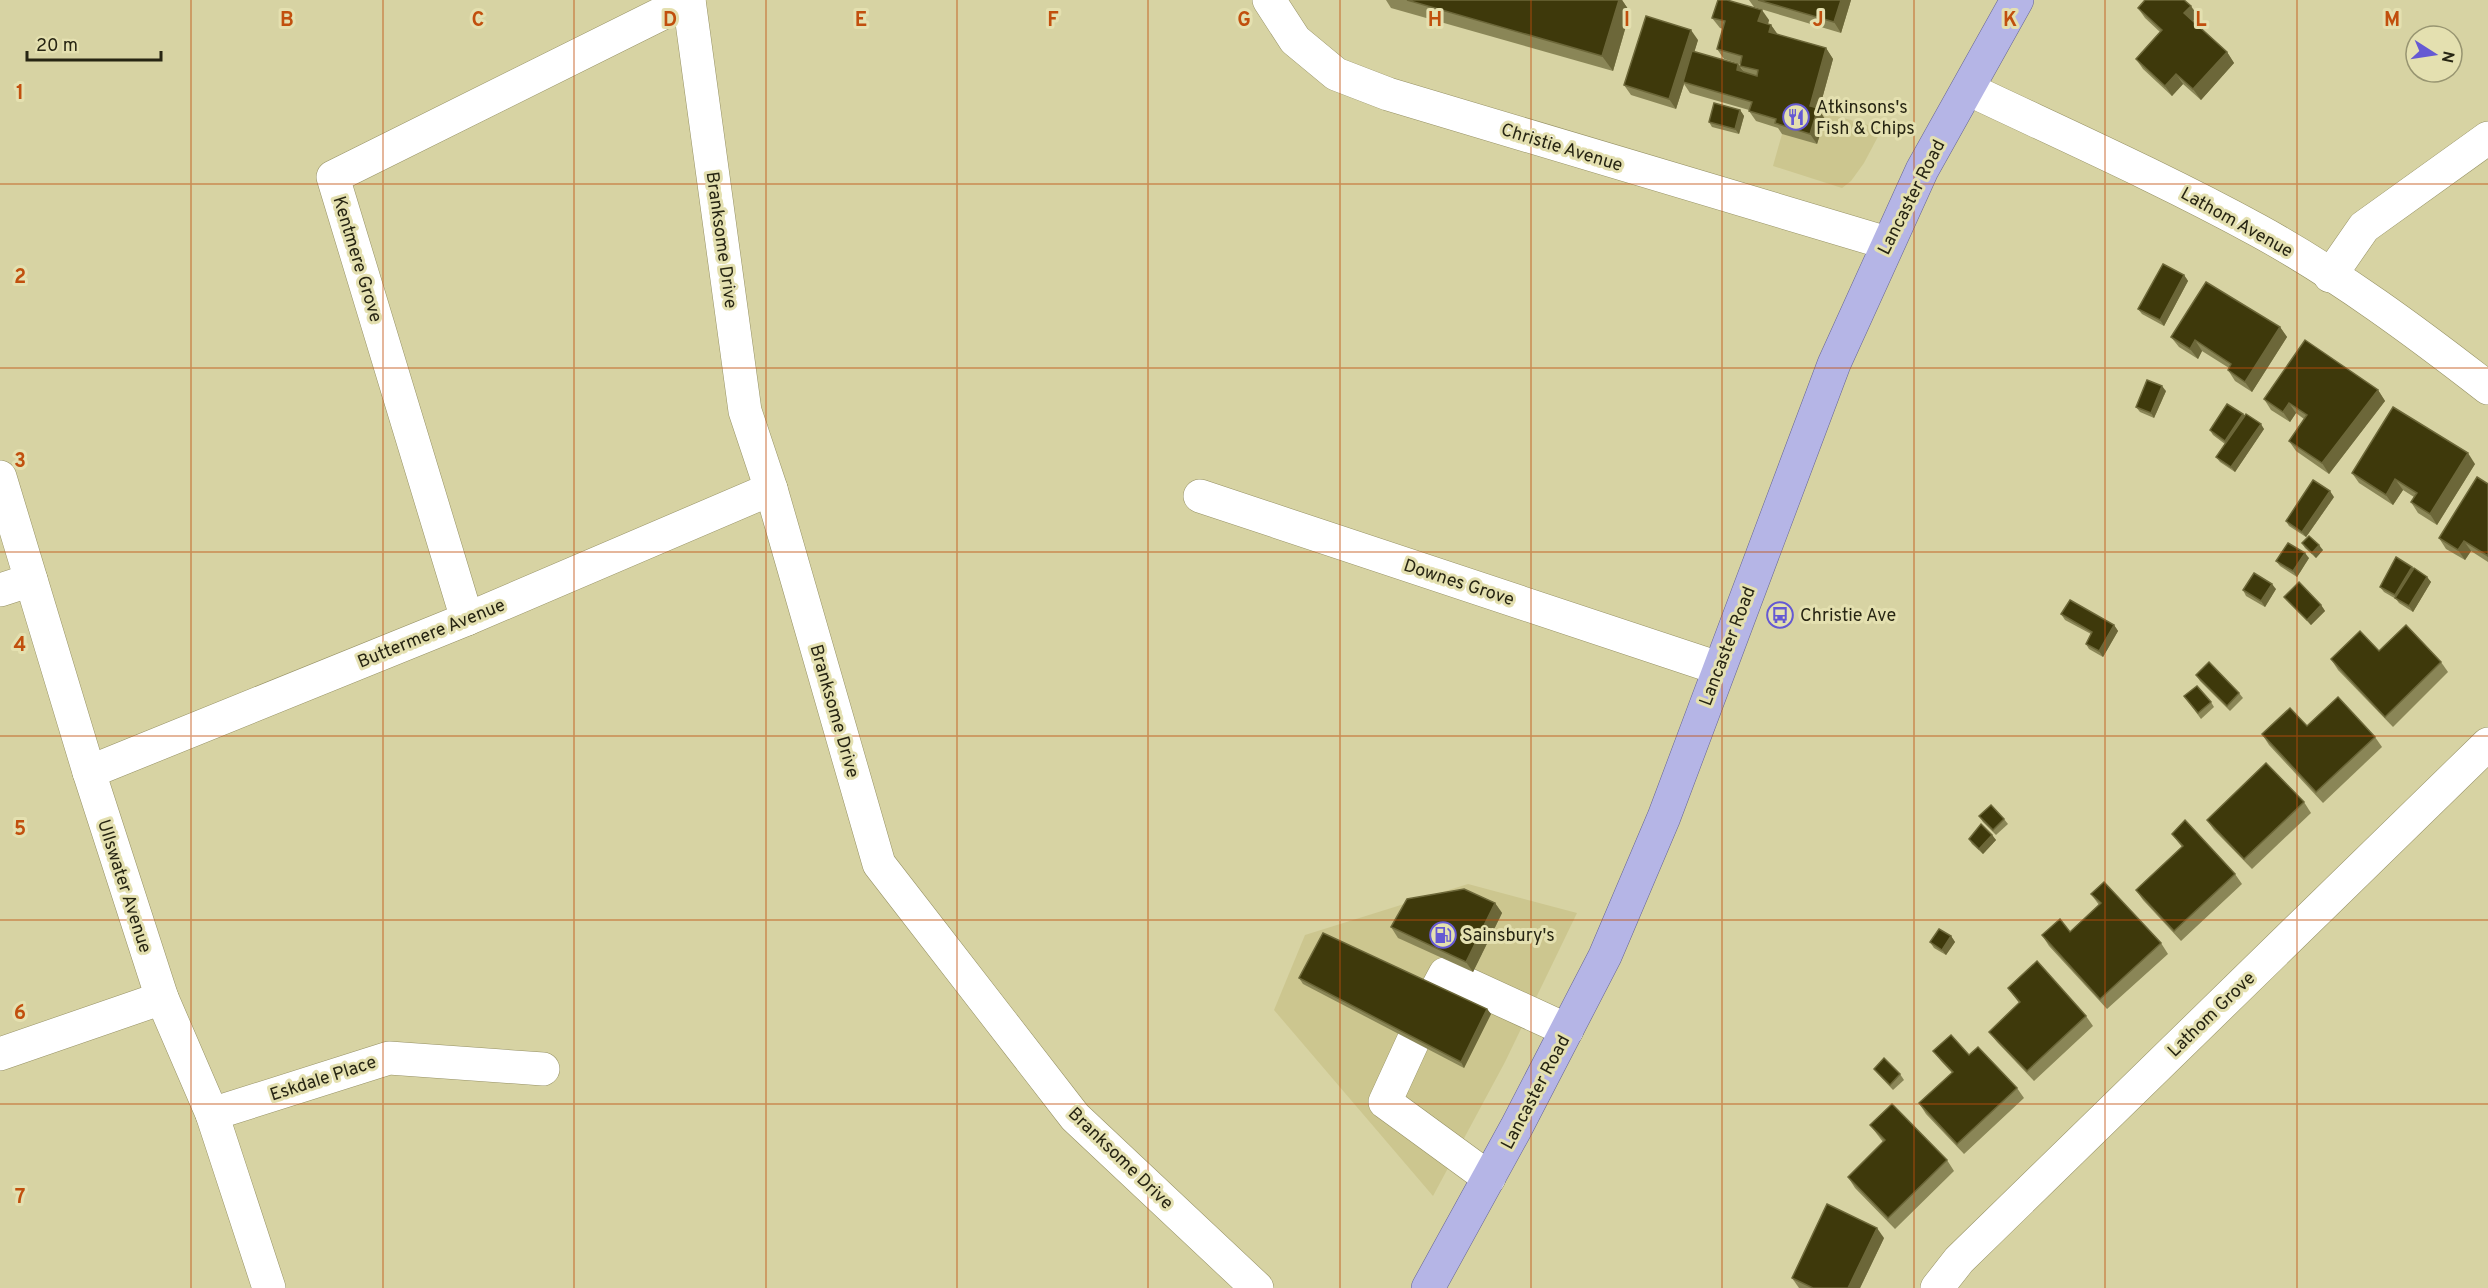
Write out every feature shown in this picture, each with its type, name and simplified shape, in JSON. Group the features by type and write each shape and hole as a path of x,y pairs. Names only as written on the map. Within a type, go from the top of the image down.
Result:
{"main road":[{"name":"Lancaster Road","path":"1428,1288 1489,1178 1605,956 1664,817 1834,364 1922,170 2017,0"}],"street":[{"name":"Branksome Drive","path":"689,0 745,411 771,489 879,864 1075,1117 1257,1288"},
{"name":"Kentmere Grove","path":"467,619 333,177 689,0"},
{"name":"Christie Avenue","path":"1269,0 1295,40 1336,74 1388,94 1887,243"},
{"name":"Lathom Avenue","path":"1968,89 2241,222 2330,276 2435,347 2488,388"},
{"path":"2330,276 2364,227 2488,138"},
{"name":"Ullswater Avenue","path":"0,477 89,772 162,998 212,1114 269,1288"},
{"name":"Buttermere Avenue","path":"89,772 467,619 771,489"},
{"name":"Downes Grove","path":"1200,496 1718,668"},
{"path":"0,590 31,580"},
{"name":"Lathom Grove","path":"1937,1288 1959,1260 2488,744"},
{"path":"1437,990 1444,974 1567,1030"},
{"path":"0,1054 162,998"},
{"path":"1413,1041 1385,1102 1489,1178"},
{"name":"Eskdale Place","path":"212,1114 389,1058 543,1069"}],"shaded area":[{"path":"1819,111 1882,129 1864,163 1851,181 1842,188 1773,166 1782,134"},
{"path":"1468,884 1577,913 1505,1062 1433,1196 1274,1010 1305,935"}],"building":[{"path":"1407,0 1619,0 1602,56"},
{"path":"1718,0 1727,0 1762,10 1758,21 1771,25 1769,32 1826,48 1810,106 1818,108 1810,134 1775,123 1776,119 1749,111 1752,102 1683,82 1692,51 1738,64 1737,70 1757,76 1758,70 1740,66 1742,56 1717,49 1725,21 1712,18"},
{"path":"1758,0 1841,0 1834,22"},
{"path":"2145,0 2184,0 2191,6 2184,13 2227,52 2193,89 2176,74 2165,86 2136,59 2162,30 2138,8"},
{"path":"1646,16 1691,30 1669,99 1624,85"},
{"path":"1714,103 1740,110 1735,129 1709,122"},
{"path":"2163,264 2184,275 2160,320 2138,309"},
{"path":"2206,282 2280,327 2245,382 2228,370 2231,364 2195,340 2190,349 2171,337"},
{"path":"2305,340 2378,390 2322,463 2289,441 2307,415 2289,403 2283,412 2264,399"},
{"path":"2147,380 2162,386 2151,413 2136,407"},
{"path":"2227,404 2243,414 2225,441 2210,430"},
{"path":"2393,407 2468,453 2430,514 2411,502 2417,493 2395,479 2386,495 2352,473"},
{"path":"2246,414 2261,424 2231,467 2216,457"},
{"path":"2477,477 2488,484 2488,556 2464,541 2458,550 2439,538"},
{"path":"2313,480 2330,491 2302,532 2286,521"},
{"path":"2309,536 2319,545 2312,553 2302,543"},
{"path":"2288,543 2305,553 2293,571 2276,561"},
{"path":"2396,557 2412,567 2395,595 2380,587"},
{"path":"2414,568 2427,577 2409,606 2395,598"},
{"path":"2254,573 2272,584 2261,601 2243,590"},
{"path":"2299,582 2321,605 2307,620 2284,597"},
{"path":"2070,600 2114,625 2099,651 2086,644 2092,632 2061,614"},
{"path":"2406,625 2441,662 2385,717 2331,659 2360,631 2379,651"},
{"path":"2209,662 2239,693 2227,706 2196,675"},
{"path":"2197,686 2211,702 2198,713 2184,696"},
{"path":"2338,697 2375,737 2316,792 2262,734 2290,708 2307,726"},
{"path":"2266,763 2304,802 2244,859 2207,820"},
{"path":"1991,805 2004,819 1993,830 1979,816"},
{"path":"2185,820 2235,874 2174,931 2136,890 2183,846 2172,834"},
{"path":"1981,824 1992,835 1979,849 1969,839"},
{"path":"2104,882 2161,943 2100,999 2042,935 2060,919 2070,932 2101,903 2091,894"},
{"path":"1464,889 1495,903 1466,962 1391,927 1407,899"},
{"path":"1939,929 1951,936 1942,950 1930,942"},
{"path":"1323,933 1487,1009 1461,1062 1299,978"},
{"path":"2037,961 2086,1016 2027,1071 1989,1032 2020,1002 2008,988"},
{"path":"1951,1035 1969,1055 1978,1047 2017,1088 1957,1144 1919,1103 1953,1072 1933,1051"},
{"path":"1884,1058 1900,1074 1890,1085 1874,1069"},
{"path":"1892,1104 1947,1160 1888,1218 1848,1177 1885,1140 1870,1125"},
{"path":"1827,1204 1877,1228 1848,1288 1813,1288 1792,1278"}],"place":[{"name":"Atkinsons's Fish & Chips","path":"1796,117"},
{"name":"Christie Ave","path":"1780,615"},
{"name":"Sainsbury's","path":"1443,935"}]}
